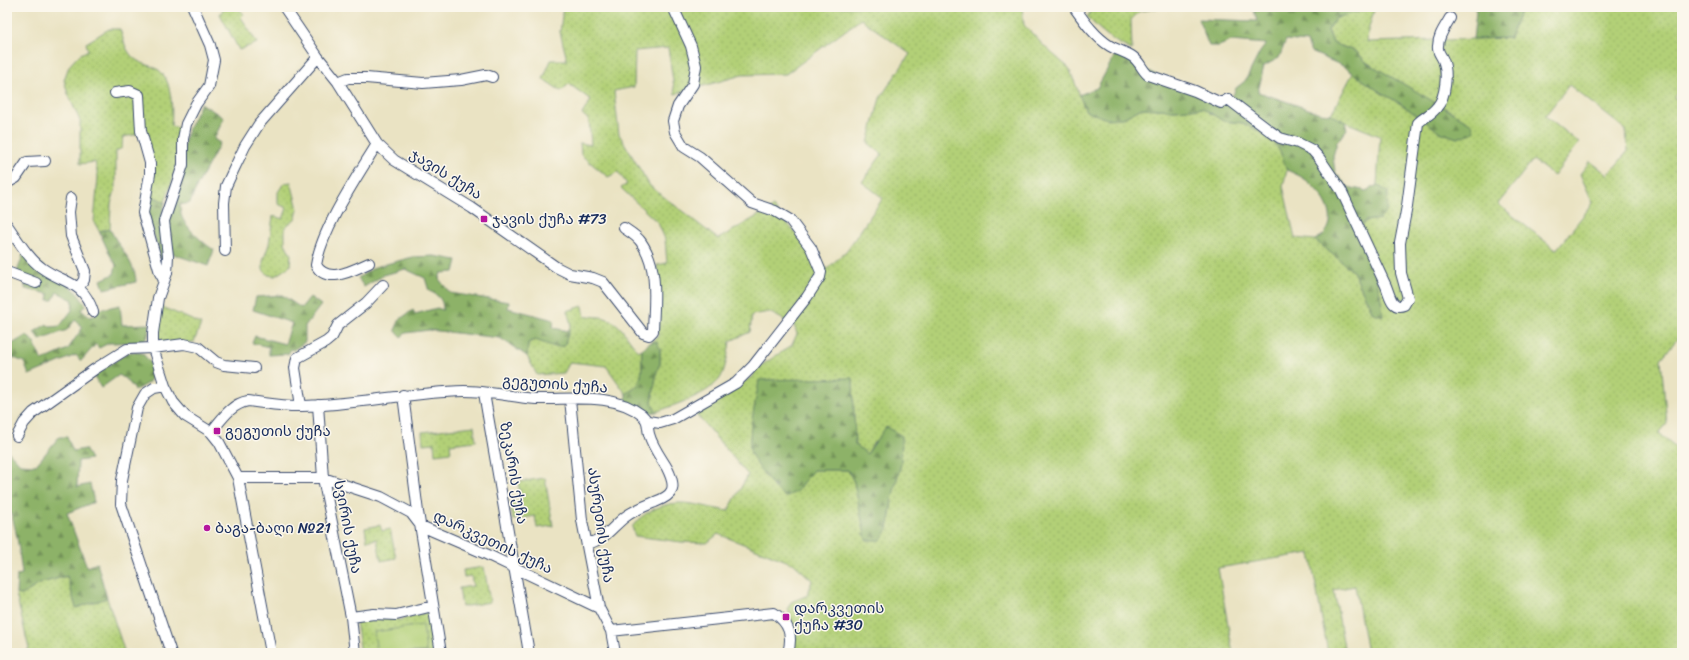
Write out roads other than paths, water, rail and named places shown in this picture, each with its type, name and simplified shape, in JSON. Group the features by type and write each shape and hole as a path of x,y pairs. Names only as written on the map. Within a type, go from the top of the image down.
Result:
{"street":[{"path":"193,7 210,45 214,60 208,86 196,104 186,124 183,139 183,165 164,221 168,256 167,273 158,298 155,315 153,348 165,386 173,402 185,416 211,432 219,442 238,478 271,653"},
{"name":"ჯავის ქუჩა","path":"284,7 318,57 338,82 377,144 394,160 472,208 556,267 570,274 593,278 603,282 643,333 649,335 653,331 655,282 650,259 640,241 624,228"},
{"path":"587,544 598,541 627,515 643,506 668,498 672,492 669,471 649,434 648,421 660,423 673,419 736,383 753,366 807,297 822,272 811,248 790,220 775,211 752,203 700,157 684,147 675,132 673,121 678,106 693,84 696,66 691,46 674,7"},
{"path":"1074,7 1088,26 1109,46 1133,57 1139,63 1143,71 1148,75 1195,91 1221,102 1228,99 1280,138 1298,143 1312,150 1320,158 1341,190 1392,302 1396,306 1400,307 1404,305 1408,298 1401,273 1400,243 1407,206 1418,123 1438,107 1442,99 1446,72 1443,61 1438,52 1438,45 1440,35 1450,18"},
{"path":"225,251 224,203 226,186 245,146 262,120 318,57"},
{"path":"338,82 348,78 366,78 423,83 461,80 486,75 492,77"},
{"path":"115,93 130,91 139,95 141,131 150,163 150,174 143,213 160,273 164,280"},
{"path":"369,263 347,273 336,275 325,274 318,270 316,265 319,249 333,220 377,144"},
{"path":"7,184 16,178 24,164 27,162 45,161"},
{"path":"71,198 69,212 71,236 85,271 84,280 78,287"},
{"path":"7,225 30,257 41,267 56,277 78,287 89,300 92,312"},
{"path":"7,272 36,283"},
{"path":"301,406 295,368 297,358 326,342 332,337 338,325 366,303 383,285"},
{"path":"18,436 24,423 33,413 95,369 127,349 153,348 184,344 198,348 216,362 224,365 254,368"},
{"path":"165,386 154,388 145,394 137,408 122,480 121,504 171,653"},
{"name":"გეგუთის ქუჩა","path":"211,432 233,407 248,401 301,406 403,395 466,391 536,398 604,400 625,406 642,415 648,421"},
{"name":"ზეკარის ქუჩა","path":"484,393 529,653"},
{"path":"403,395 421,526 441,653"},
{"name":"ასურეთის ქუჩა","path":"570,399 582,520 599,608 611,631 615,653"},
{"name":"სვირის ქუჩა","path":"318,405 323,478 351,617 355,653"},
{"name":"დარკვეთის ქუჩა","path":"238,478 323,478 381,497 411,513 421,526 599,608"},
{"path":"351,617 374,614 396,615 434,606"},
{"path":"611,631 774,613 784,620 788,630 791,642 788,653"}],"place":[{"name":"ჯავის ქუჩა #73","path":"484,219"},
{"name":"გეგუთის ქუჩა","path":"217,431"},
{"name":"ბაგა-ბაღი №21","path":"207,528"},
{"name":"დარკვეთის ქუჩა #30","path":"786,617"}]}
